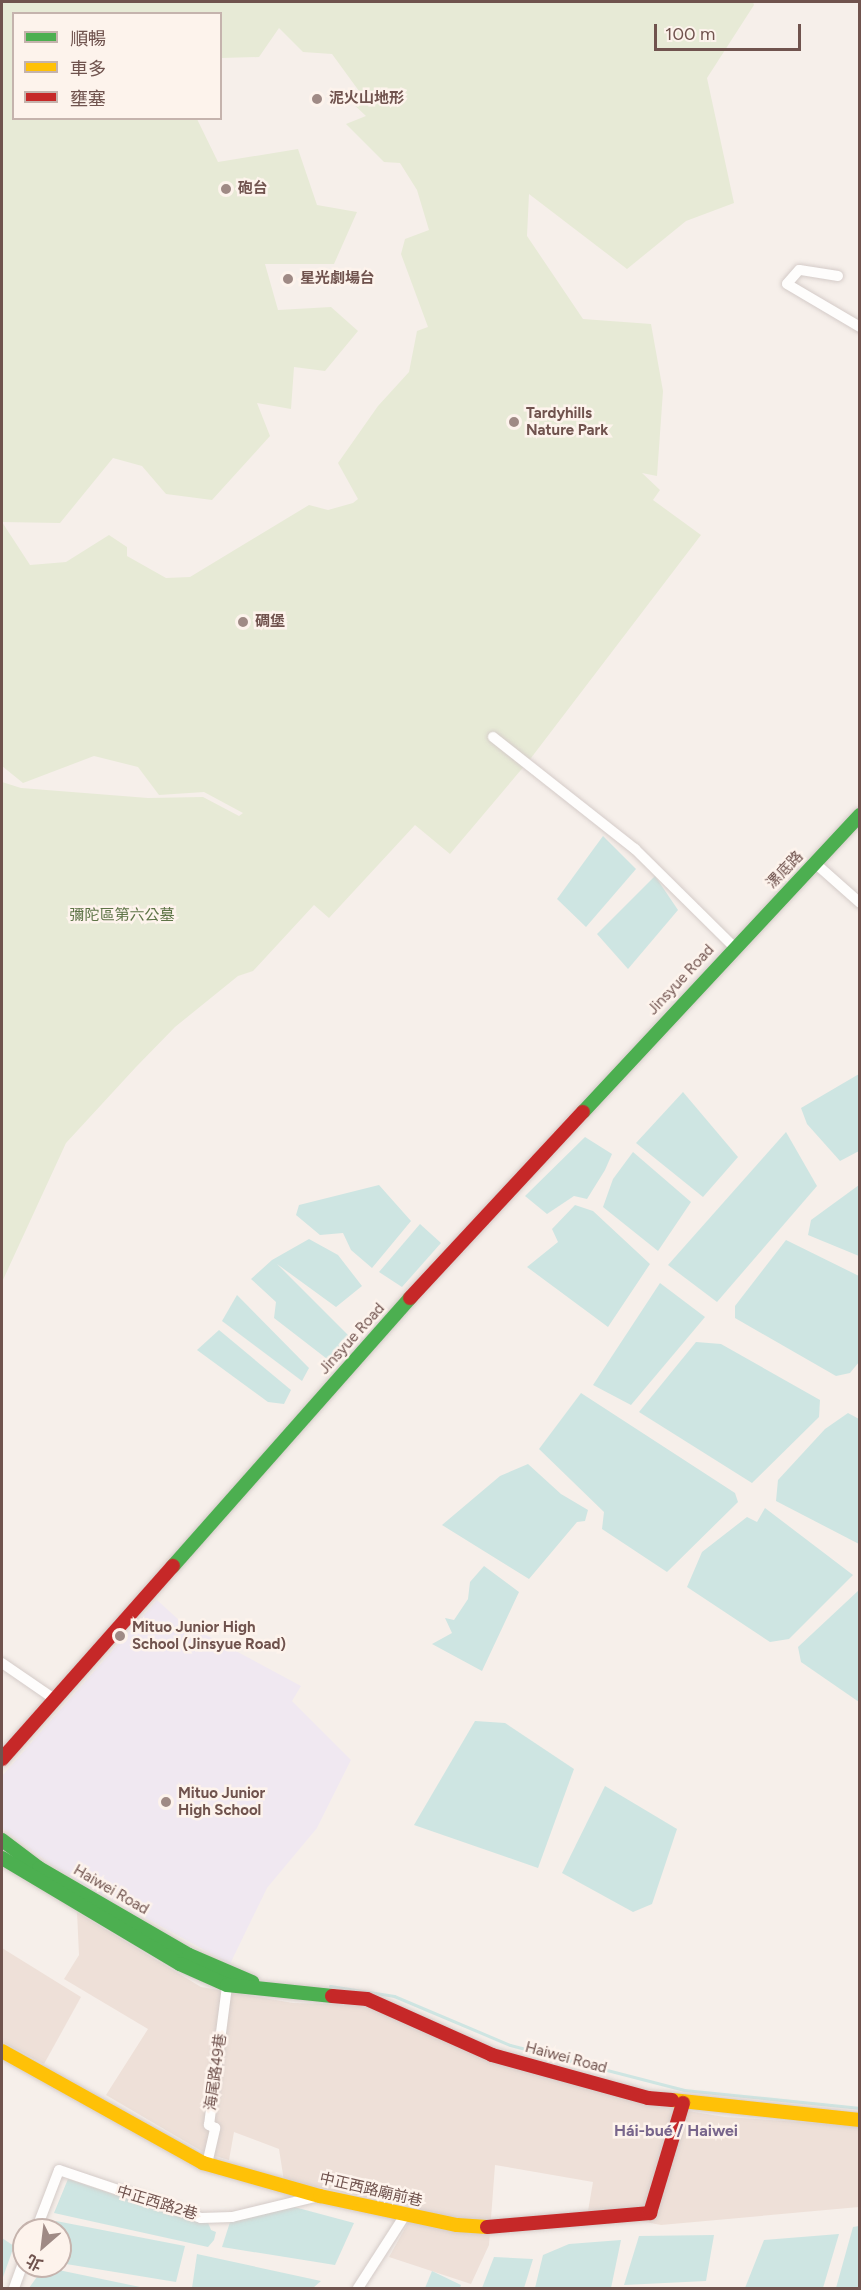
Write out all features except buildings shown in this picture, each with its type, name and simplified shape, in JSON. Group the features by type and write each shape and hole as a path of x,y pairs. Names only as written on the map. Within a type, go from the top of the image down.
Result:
{"street":[{"path":"838,276 799,270 786,284 860,327"},
{"path":"493,737 635,849 734,947"},
{"name":"漯底路","path":"734,947 860,815"},
{"path":"815,863 860,903"},
{"name":"Jinsyue Road","path":"2,1758 411,1297 734,947"},
{"path":"2,1663 53,1698"},
{"name":"Haiwei Road","path":"2,1840 49,1874 228,1980"},
{"name":"Haiwei Road","path":"2,1858 180,1964 228,1980 274,1990 367,1999 492,2055 648,2098 860,2121"},
{"name":"海尾路49巷","path":"207,2164 215,2128 208,2125 228,1980"},
{"name":"中正西路廟前巷","path":"2,2050 207,2164 320,2196 457,2225 492,2227 644,2215 653,2208 683,2103"},
{"name":"中正西路2巷","path":"40,2218 58,2170 201,2218 232,2217 320,2196"},
{"path":"358,2289 405,2215"}],"shaded area":[{"name":"Mituo Junior High School","path":"157,1600 180,1621 301,1686 292,1701 351,1760 317,1828 267,1888 230,1964 60,1871 2,1828 2,1776"},
{"path":"77,1912 201,1987 293,2003 368,2005 645,2104 725,2117 859,2126 859,2207 661,2225 588,2211 593,2182 495,2165 489,2245 471,2284 389,2257 417,2207 284,2181 279,2149 234,2132 229,2160 205,2153 106,2095 148,2029 64,1979 79,1955"},
{"path":"2,1948 81,1997 44,2064 2,2042"}],"green space":[{"name":"Tardyhills Nature Park","path":"2,2 753,2 754,5 707,78 734,203 686,221 627,269 529,194 527,236 583,319 651,324 663,391 657,476 642,473 660,490 653,500 701,535 531,758 450,854 415,825 329,918 314,905 253,971 238,976 175,1027 136,1067 66,1143 2,1282 2,782 21,788 148,798 203,797 239,816 243,813 204,792 159,795 138,767 94,756 23,783 2,766","holes":["12,12 222,12 222,58 259,57 279,28 303,52 332,54 359,91 348,99 366,116 346,124 384,162 400,163 417,190 429,230 405,239 401,254 428,327 417,331 409,372 378,406 338,463 358,499 353,503 328,510 309,505 190,577 166,578 127,556 127,547 109,535 66,562 30,565 2,522 60,523 113,458 142,466 166,494 212,500 270,436 257,403 291,409 294,367 325,371 358,331 331,307 278,310 265,264 334,264 357,212 317,205 298,149 218,162 197,120 12,120"]}],"water":[{"path":"603,836 636,869 586,927 557,899"},
{"path":"655,876 678,910 628,969 597,934"},
{"path":"859,1074 859,1151 840,1161 807,1124 801,1108"},
{"path":"683,1092 738,1157 703,1197 636,1143"},
{"path":"786,1132 817,1186 717,1302 668,1265"},
{"path":"585,1137 612,1154 605,1170 587,1199 574,1196 547,1214 525,1196"},
{"path":"633,1152 691,1202 658,1251 603,1207 613,1179"},
{"path":"379,1185 411,1221 372,1268 351,1250 343,1233 320,1235 296,1215 299,1205"},
{"path":"859,1185 859,1256 808,1235 811,1220"},
{"path":"575,1205 593,1211 650,1264 608,1327 527,1267 558,1242 552,1229"},
{"path":"420,1224 441,1243 402,1287 379,1272"},
{"path":"309,1239 338,1255 362,1286 336,1307 277,1264 352,1339 331,1362 274,1318 276,1302 251,1279 272,1260"},
{"path":"786,1240 859,1276 859,1362 850,1373 836,1376 735,1318 735,1306"},
{"path":"660,1283 705,1317 631,1405 593,1385"},
{"path":"237,1295 309,1368 302,1381 222,1321"},
{"path":"219,1330 291,1390 284,1404 268,1402 197,1350"},
{"path":"696,1342 721,1344 820,1400 819,1417 752,1483 639,1412"},
{"path":"581,1393 735,1493 738,1502 667,1572 602,1529 604,1512 539,1449"},
{"path":"848,1413 859,1419 859,1544 776,1501 778,1480 825,1429"},
{"path":"528,1464 561,1494 588,1510 585,1521 577,1522 529,1579 442,1525 500,1476"},
{"path":"765,1508 853,1575 789,1639 770,1642 687,1587 702,1552 747,1517 757,1522"},
{"path":"484,1566 519,1592 482,1671 432,1644 452,1633 445,1618 454,1620 468,1599 470,1582"},
{"path":"859,1590 859,1702 801,1662 798,1647"},
{"path":"475,1721 505,1723 574,1769 538,1868 414,1825"},
{"path":"605,1786 677,1829 652,1904 633,1912 562,1873"},
{"path":"68,2179 166,2212 207,2220 211,2230 216,2232 214,2240 208,2247 54,2213"},
{"path":"283,2204 354,2223 335,2265 222,2247 231,2219"},
{"path":"72,2224 185,2246 176,2282 72,2265"},
{"path":"859,2226 859,2288 836,2288 853,2227"},
{"path":"839,2234 823,2288 745,2288 764,2240"},
{"path":"714,2235 706,2281 624,2285 639,2236"},
{"path":"2,2238 12,2245 12,2252 2,2280"},
{"path":"621,2240 611,2288 535,2288 543,2255 569,2244"},
{"path":"197,2254 321,2281 313,2288 192,2288"},
{"path":"494,2257 533,2259 524,2288 482,2288"},
{"path":"432,2271 461,2285 460,2288 425,2288"},
{"path":"72,2273 145,2288 29,2288 36,2278 72,2278"}],"waterway":[{"path":"330,1986 394,1996 510,2045 684,2090 860,2108"}],"traffic: fast":[{"path":"583,1112 860,815"},
{"path":"173,1566 410,1298"},
{"path":"2,1840 39,1868 189,1955 252,1982"},
{"path":"2,1858 180,1964 227,1985 332,1996"}],"traffic: slow":[{"path":"2,2051 203,2163 320,2196 457,2225 487,2227"},
{"path":"672,2100 860,2120"}],"traffic: jam":[{"path":"410,1298 583,1112"},
{"path":"2,1759 173,1566"},
{"path":"332,1996 367,1999 492,2055 648,2098 672,2100"},
{"path":"487,2227 650,2213 683,2103"}],"place":[{"name":"泥火山地形","path":"317,99"},
{"name":"砲台","path":"226,189"},
{"name":"星光劇場台","path":"288,279"},
{"name":"Tardyhills Nature Park","path":"514,422"},
{"name":"碉堡","path":"243,622"},
{"name":"Mituo Junior High School (Jinsyue Road)","path":"120,1636"},
{"name":"Mituo Junior High School","path":"166,1802"}],"district":[{"name":"Hái-bué / Haiwei","path":"676,2131"}],"park label":[{"name":"彌陀區第六公墓","path":"122,916"}]}
